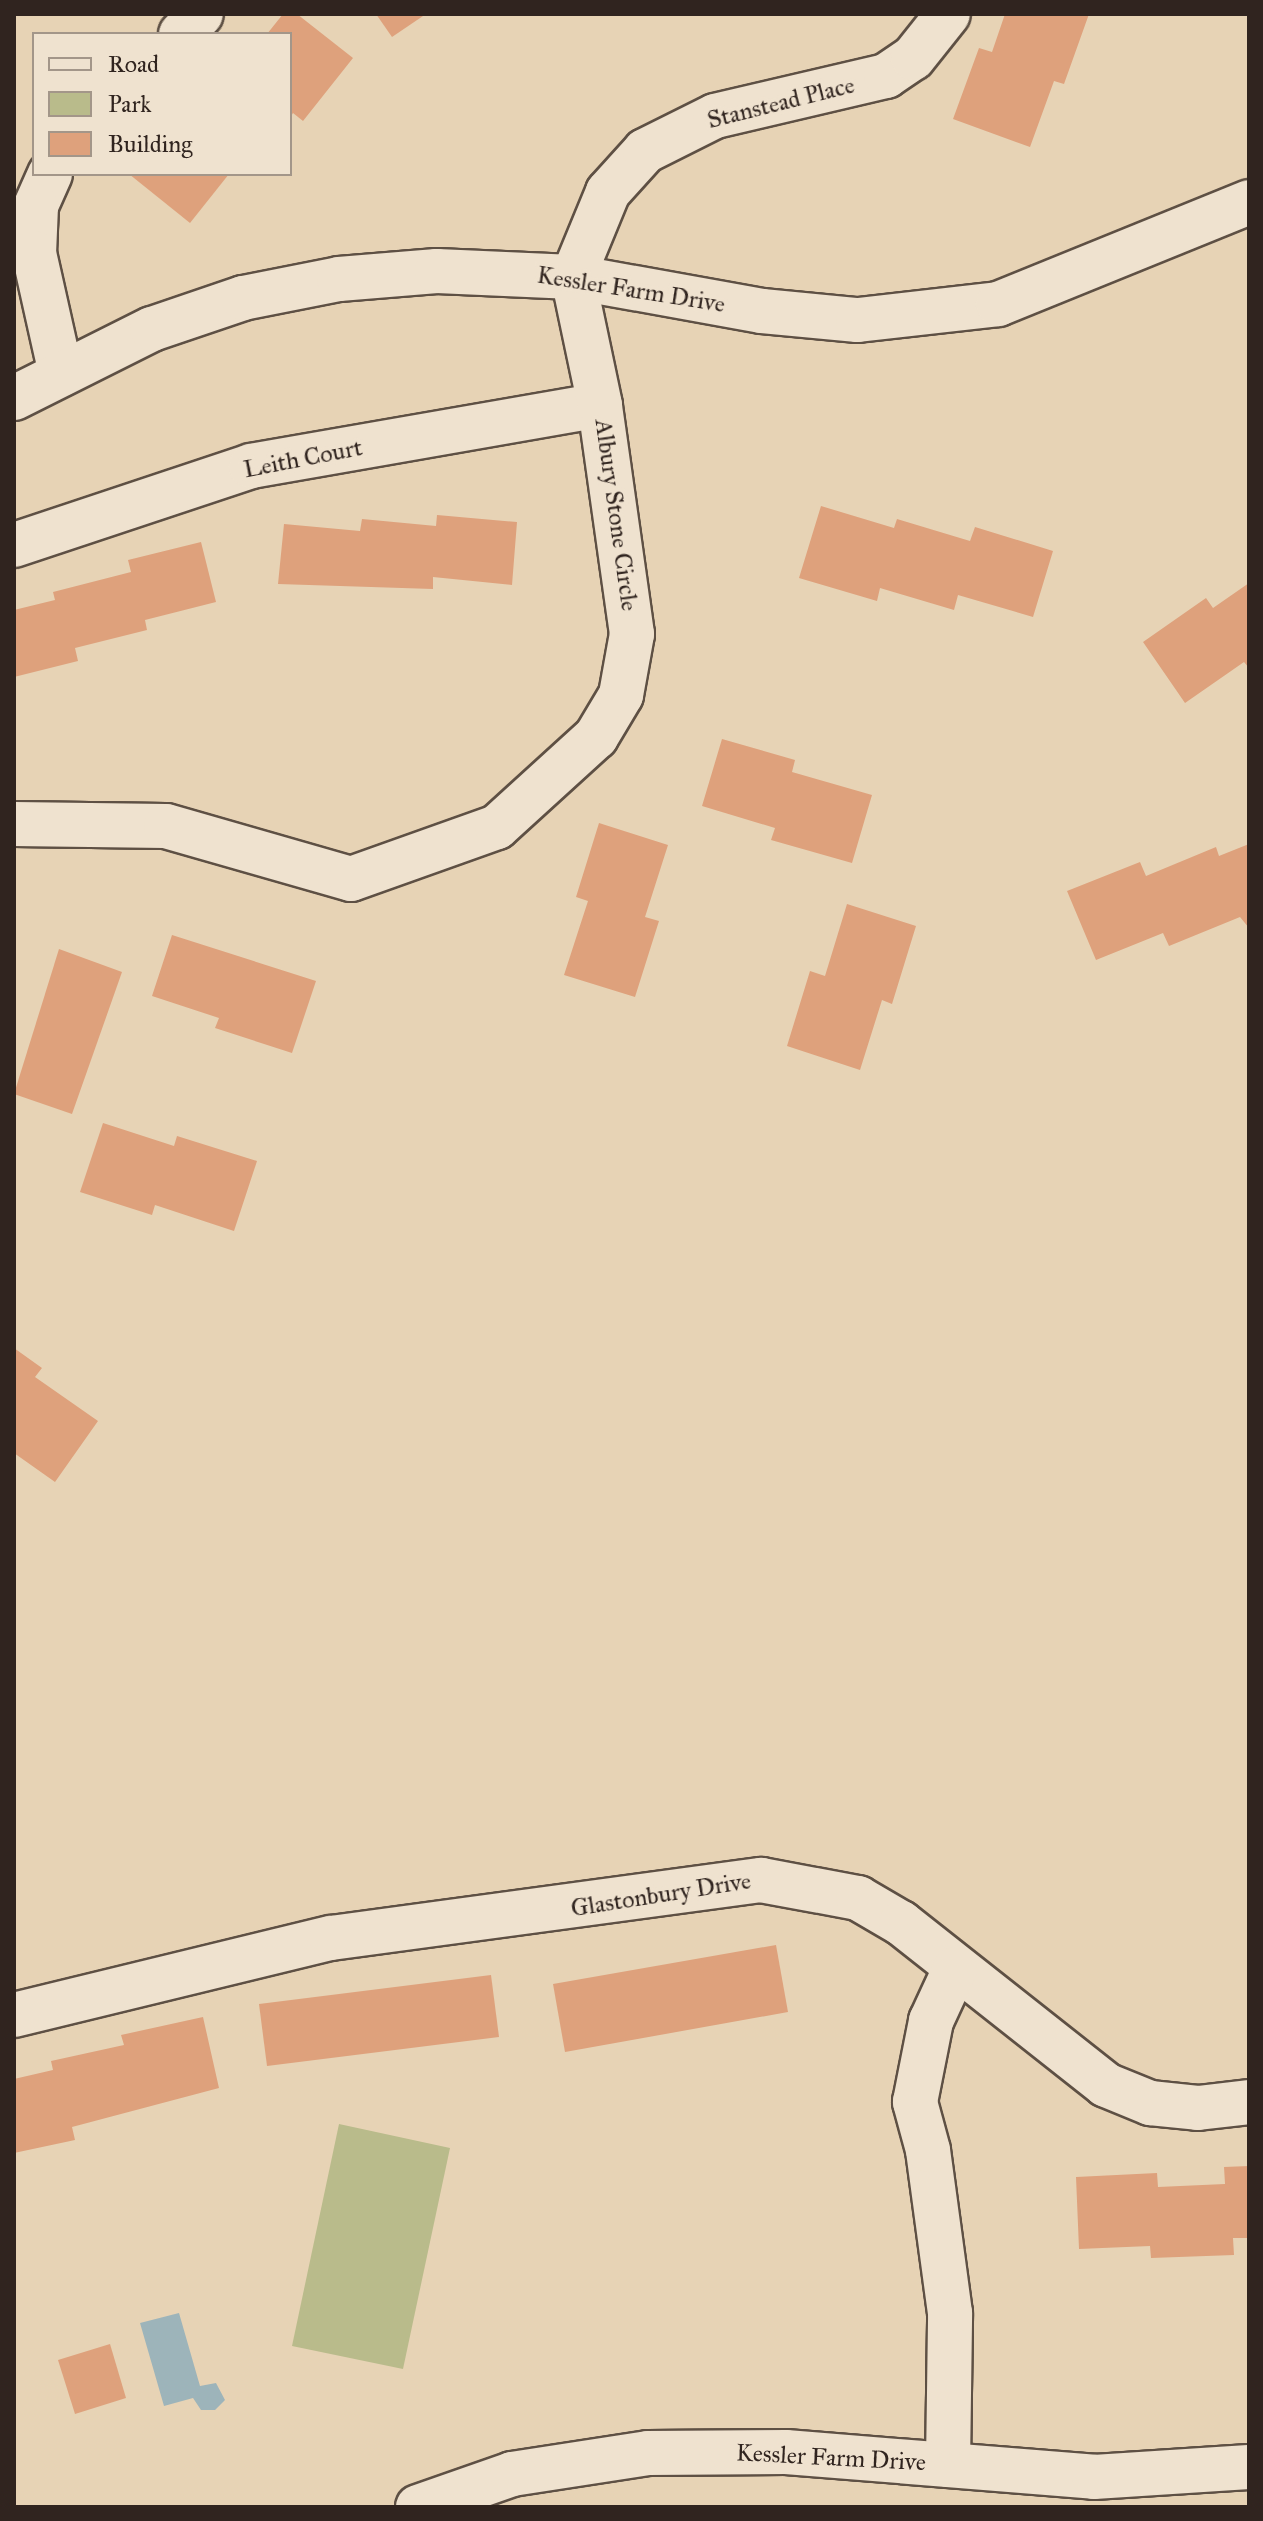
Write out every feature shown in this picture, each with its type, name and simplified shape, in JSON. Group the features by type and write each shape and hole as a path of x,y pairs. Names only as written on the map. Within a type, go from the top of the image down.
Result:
{"street":[{"path":"183,32 201,14"},
{"name":"Stanstead Place","path":"573,277 608,192 645,151 715,116 886,76 913,58 948,14"},
{"path":"49,176 36,206 34,253 61,374"},
{"name":"Kessler Farm Drive","path":"14,398 152,329 243,298 339,279 437,271 573,277 810,317 952,312 998,304 1087,273 1249,202"},
{"name":"Albury Stone Circle","path":"14,824 166,826 351,879 497,827 596,737 621,695 632,634 600,405 573,277"},
{"name":"Leith Court","path":"14,545 251,466 600,405"},
{"name":"Glastonbury Drive","path":"14,2015 331,1938 761,1880 858,1898 1106,2085 1166,2105 1249,2102"},
{"path":"948,2465 950,2313 928,2150 915,2102 931,2021 955,1969"},
{"name":"Kessler Farm Drive","path":"418,2507 512,2474 648,2453 786,2452 1109,2477 1249,2467"}],"green space":[{"path":"339,2124 450,2148 403,2369 292,2346"}],"water":[{"path":"179,2313 200,2386 216,2383 225,2400 215,2410 201,2410 193,2398 164,2406 140,2323"}],"building":[{"path":"283,14 297,14 353,58 303,121 292,115 292,32 269,32"},
{"path":"376,14 426,14 392,37"},
{"path":"1005,14 1089,14 1064,84 1054,81 1030,147 953,119 979,48 992,52"},
{"path":"131,176 227,176 190,223"},
{"path":"821,506 894,528 897,519 970,541 975,527 1053,551 1033,617 958,595 954,610 880,588 877,601 799,578"},
{"path":"437,515 517,522 512,585 433,577 433,589 278,584 284,524 360,531 362,519 436,526"},
{"path":"201,542 216,602 145,620 147,630 75,648 78,661 14,677 14,610 55,600 53,592 131,572 128,560"},
{"path":"1249,583 1249,668 1244,662 1185,703 1143,642 1206,598 1213,608"},
{"path":"722,739 795,760 792,772 872,795 852,863 771,840 775,828 702,806"},
{"path":"599,823 668,845 645,917 659,921 635,997 564,975 588,901 576,897"},
{"path":"1249,844 1249,928 1240,917 1169,946 1163,933 1096,960 1067,891 1140,862 1146,876 1216,847 1219,856"},
{"path":"847,904 916,926 892,1004 882,1000 860,1070 787,1046 810,971 825,976"},
{"path":"172,935 316,981 292,1053 215,1028 219,1018 152,996"},
{"path":"59,949 122,972 72,1114 14,1094"},
{"path":"103,1123 174,1146 177,1136 257,1161 234,1231 155,1205 152,1215 80,1192"},
{"path":"14,1348 42,1368 35,1377 98,1421 55,1482 14,1453"},
{"path":"776,1945 788,2012 565,2052 553,1984"},
{"path":"491,1975 499,2037 267,2066 259,2004"},
{"path":"203,2017 219,2088 72,2127 75,2140 14,2153 14,2079 53,2070 51,2061 124,2045 121,2035"},
{"path":"1249,2166 1249,2238 1233,2238 1234,2255 1151,2258 1150,2246 1079,2249 1076,2177 1157,2173 1158,2187 1225,2184 1224,2167"},
{"path":"110,2344 126,2398 75,2414 58,2360"}]}
